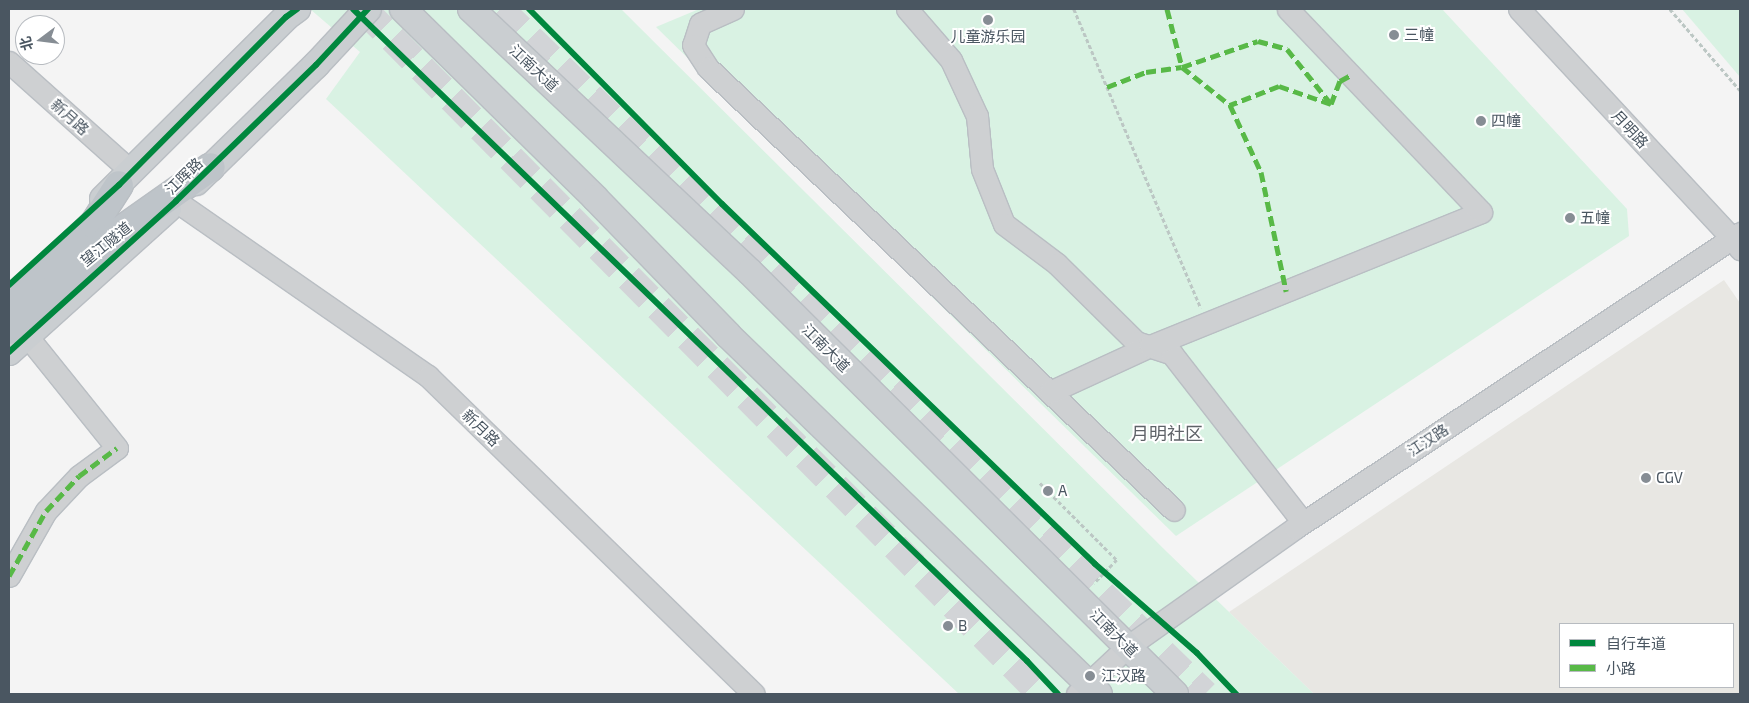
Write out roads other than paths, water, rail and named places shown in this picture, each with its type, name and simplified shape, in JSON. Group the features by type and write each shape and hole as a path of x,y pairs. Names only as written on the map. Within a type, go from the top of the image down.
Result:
{"highway":[{"name":"望江隧道","path":"15,340 106,241 211,167"},
{"name":"望江隧道","path":"9,302 94,224 125,178"}],"main road":[{"path":"9,285 125,178 286,17 297,9"},
{"name":"江晖路","path":"15,340 176,201 316,65 368,9"},
{"path":"402,9 595,198 728,335 1088,691"},
{"name":"江南大道","path":"471,9 750,272 1175,694"}],"street":[{"path":"734,9 700,24 693,45 708,68 1174,510"},
{"path":"907,9 950,60 977,116 982,169 1004,224 1057,264 1136,342 1172,354 1304,522"},
{"path":"1050,392 1150,346 1481,212 1288,9"},
{"name":"月明路","path":"1518,9 1738,240"},
{"name":"新月路","path":"9,62 125,178"},
{"name":"新月路","path":"176,201 428,376 754,694"},
{"name":"江汉路","path":"1088,691 1128,647 1304,522 1738,240"},
{"path":"9,576 46,511 79,476 117,448 15,340"}],"tunnel":[{"path":"363,9 1041,694"},
{"path":"500,9 1205,694"}],"place":[{"name":"儿童游乐园","path":"988,20"},
{"name":"三幢","path":"1394,35"},
{"name":"四幢","path":"1481,121"},
{"name":"五幢","path":"1570,218"},
{"name":"CGV","path":"1646,478"},
{"name":"A","path":"1048,491"},
{"name":"B","path":"948,626"},
{"name":"江汉路","path":"1090,676"}],"district":[{"name":"月明社区","path":"1167,433"}]}
